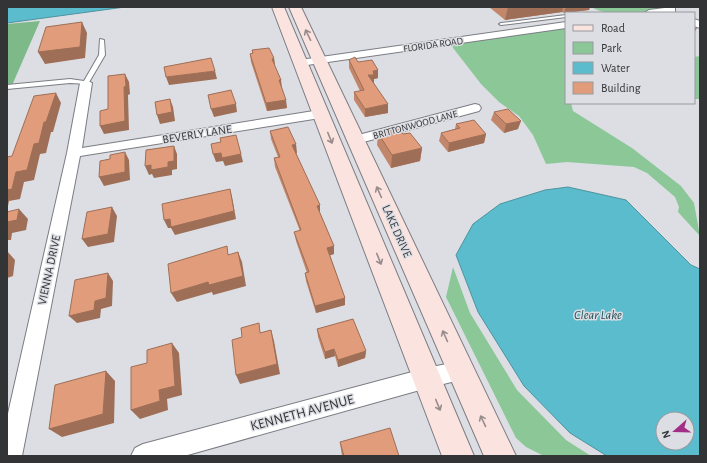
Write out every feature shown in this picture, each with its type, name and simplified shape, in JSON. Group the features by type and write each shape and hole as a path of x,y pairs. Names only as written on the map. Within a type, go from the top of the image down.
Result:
{"main road":[{"name":"LAKE DRIVE","path":"278,7 356,140 500,456"},
{"name":"LAKE DRIVE","path":"295,7 311,62 320,114 458,456"}],"street":[{"path":"657,12 673,10"},
{"name":"FLORIDA ROAD","path":"311,62 565,25"},
{"name":"VIENNA DRIVE","path":"10,456 74,153 86,83"},
{"name":"BRITTONWOOD LANE","path":"356,140 475,108"},
{"name":"BEVERLY LANE","path":"74,153 320,114"},
{"name":"KENNETH AVENUE","path":"143,456 426,378 461,371"}],"lane":[{"path":"501,24 565,16"},
{"path":"7,87 70,81 86,83 102,55 102,40"}],"green space":[{"path":"591,7 663,7 666,9 644,12 599,11"},
{"path":"40,21 10,90 7,90 7,24"},
{"path":"565,27 565,104 571,104 573,111 632,148 681,186 694,203 700,236 678,212 679,207 675,197 647,173 634,167 567,162 546,164 533,135 519,116 499,102 481,84 450,44"},
{"path":"700,56 700,99 695,99 695,57"},
{"path":"453,267 470,313 517,390 566,440 591,456 544,456 526,447 516,438 446,297"}],"water":[{"path":"7,7 125,7 7,23"},
{"name":"Clear Lake","path":"568,187 626,200 691,265 700,269 700,456 607,456 570,433 524,386 478,312 456,255 473,224 500,204 545,190"}],"building":[{"path":"82,22 80,47 38,52 46,27"},
{"path":"269,48 274,58 272,59 281,80 279,80 286,100 266,103 250,54 253,53 252,50"},
{"path":"355,57 358,62 372,60 378,70 373,71 374,75 368,75 388,104 365,109 354,92 364,90 349,60"},
{"path":"211,58 215,71 166,77 164,67"},
{"path":"125,74 125,121 100,126 100,111 108,109 108,76"},
{"path":"231,90 236,104 211,109 208,95"},
{"path":"56,93 46,122 44,122 39,143 34,144 27,170 16,172 12,189 7,190 7,157 12,156 34,96"},
{"path":"170,99 172,112 157,115 155,102"},
{"path":"508,109 521,121 506,124 494,112"},
{"path":"474,120 486,134 449,143 441,133 460,128 456,124"},
{"path":"288,127 296,144 292,145 320,205 317,206 334,246 327,248 345,298 315,306 305,273 309,272 294,232 301,230 274,158 280,157 270,131"},
{"path":"399,129 403,134 410,133 422,148 392,155 378,133"},
{"path":"236,135 241,154 222,158 221,153 213,154 211,144 221,142 220,138"},
{"path":"174,146 174,161 168,162 168,167 151,170 151,165 145,166 146,150"},
{"path":"125,152 125,172 99,177 100,161 110,159 110,155"},
{"path":"230,189 234,211 171,227 170,219 164,220 162,204"},
{"path":"112,207 108,234 82,239 87,212"},
{"path":"19,209 17,220 7,222 7,212"},
{"path":"227,246 228,255 238,252 243,276 209,285 208,282 171,293 168,264"},
{"path":"108,273 106,298 95,301 94,310 69,316 75,280"},
{"path":"353,319 366,351 338,360 334,349 325,352 317,329"},
{"path":"259,323 260,333 271,330 277,364 236,375 232,340 242,337 241,328"},
{"path":"172,343 175,386 159,390 160,401 131,410 131,367 147,363 147,350"},
{"path":"106,371 103,414 49,429 55,385"},
{"path":"390,428 399,456 344,456 340,442"}]}
